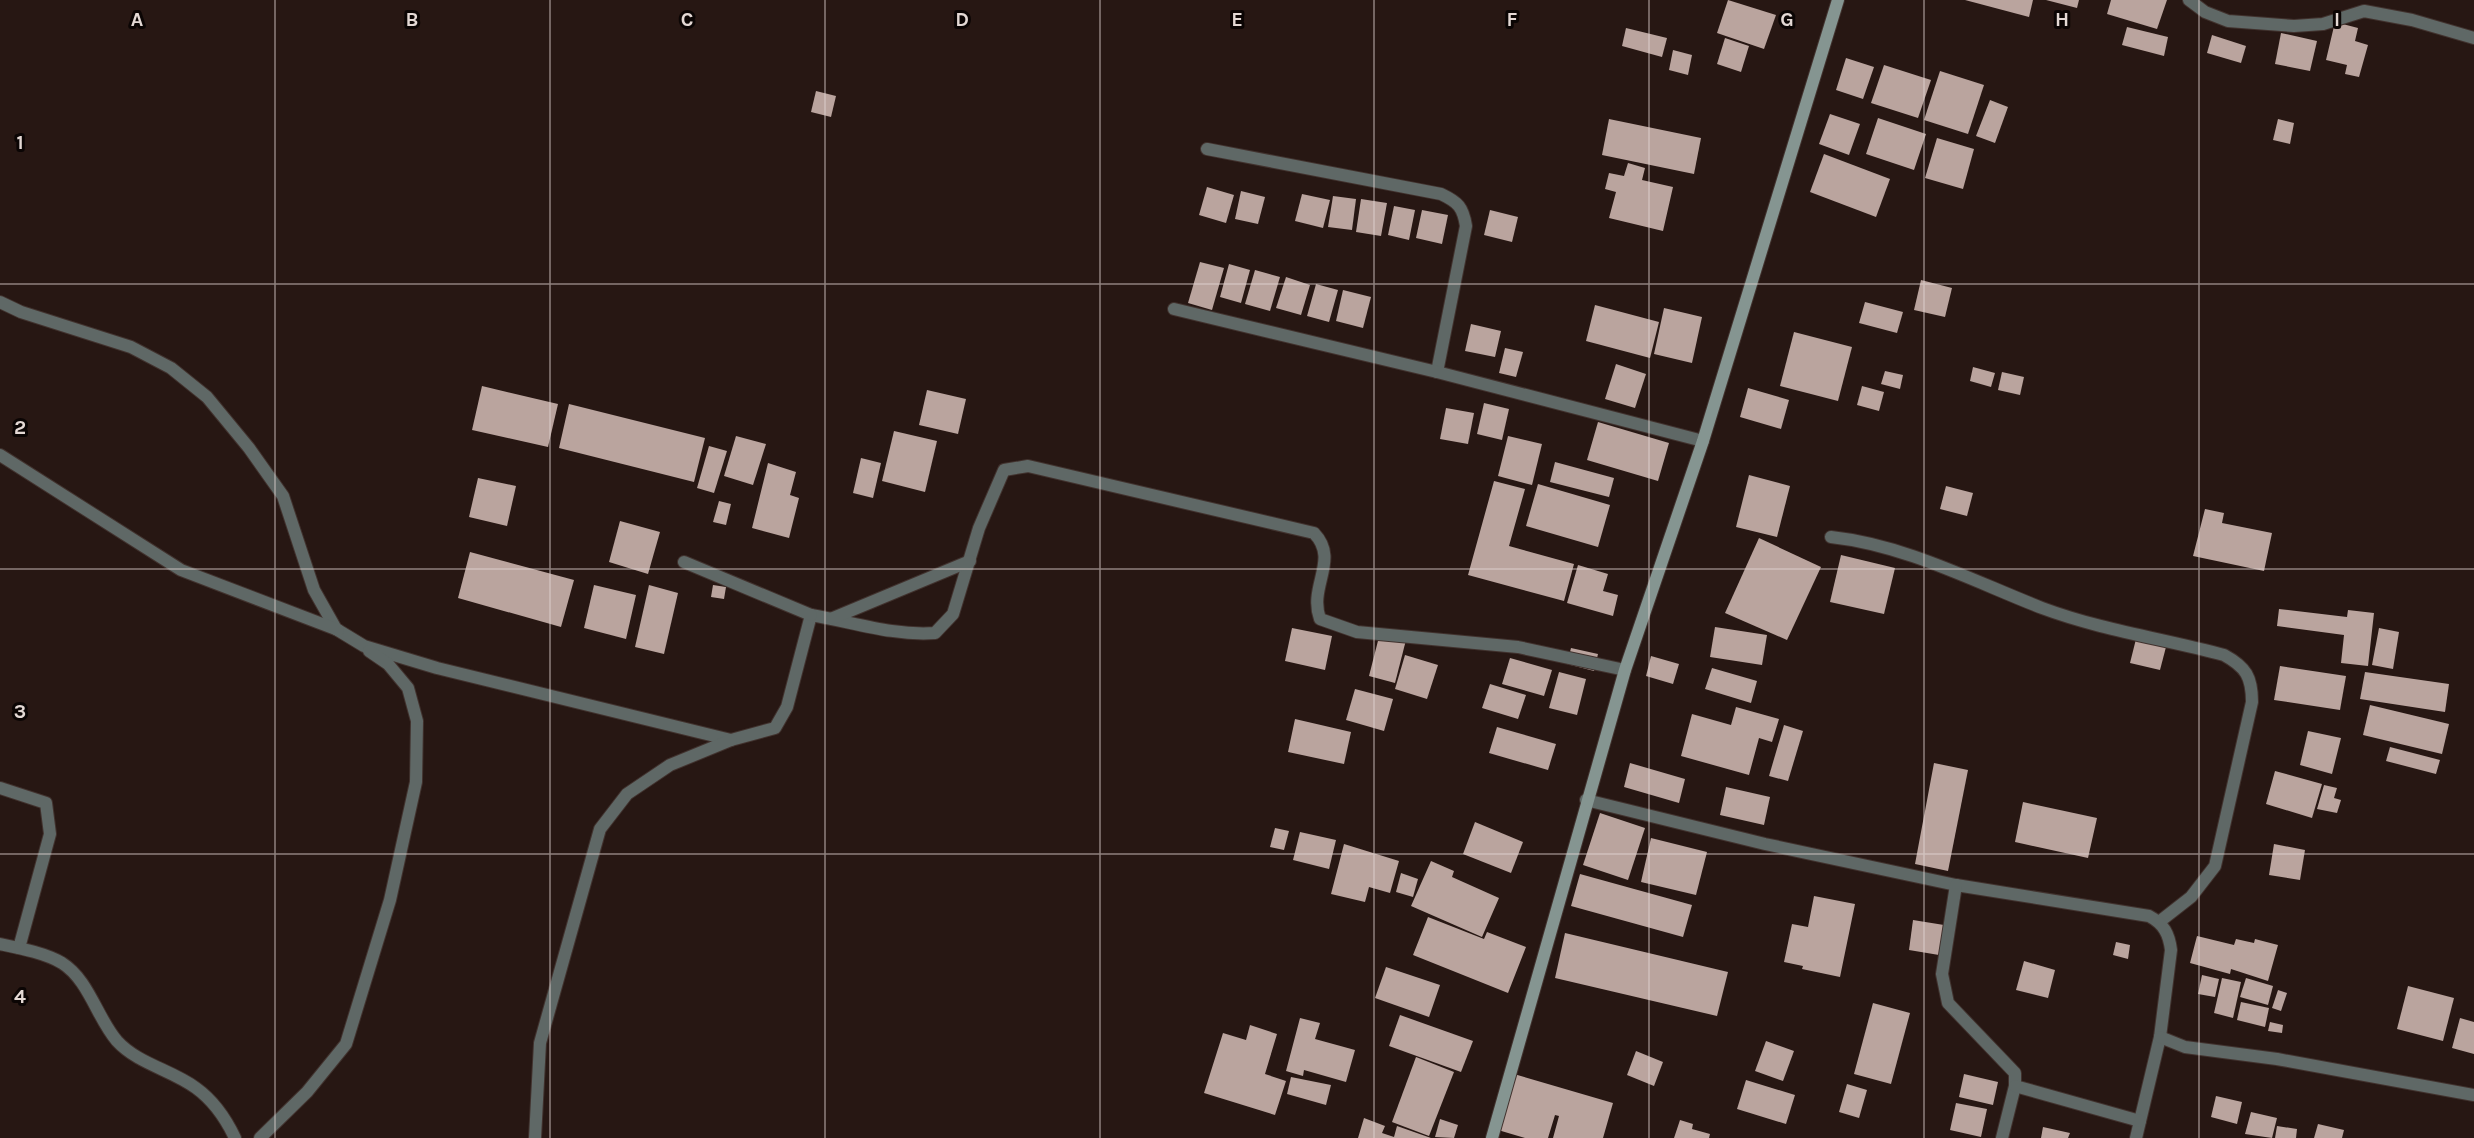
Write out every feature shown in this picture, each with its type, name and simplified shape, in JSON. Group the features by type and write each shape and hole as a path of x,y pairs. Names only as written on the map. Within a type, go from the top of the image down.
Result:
{"main road":[{"path":"1492,1138 1586,800 1625,670 1703,441 1838,0"}],"street":[{"path":"2188,0 2205,12 2228,21 2294,26 2323,24 2364,11 2412,20 2474,38"},
{"path":"1207,148 1441,194 1457,201 1463,211 1466,226 1437,372"},
{"path":"0,302 21,312 131,346 171,368 207,397 249,448 283,496 314,590 336,629 388,664 408,688 417,721 416,782 390,900 346,1044 307,1092 260,1138"},
{"path":"1174,309 1437,372 1703,441"},
{"path":"0,455 181,570 336,629 364,646 437,668 732,740"},
{"path":"684,562 811,615 889,632 935,633 953,614 979,528 1004,470 1028,466 1314,533 1324,543 1326,559 1316,607 1320,619 1334,626 1357,632 1518,647 1625,670"},
{"path":"1831,537 1864,541 1905,554 2086,623 2224,655 2238,663 2248,673 2252,686 2252,702 2215,866 2191,897 2159,922"},
{"path":"832,618 970,561"},
{"path":"535,1138 540,1043 600,829 627,794 670,765 732,740 775,728 787,707 811,615"},
{"path":"0,788 46,803 50,834 19,948"},
{"path":"1586,800 1765,844 1956,885 2142,915 2159,922 2169,936 2171,950 2160,1037 2136,1138"},
{"path":"1956,885 1942,974 1948,1003 1969,1028 2013,1070 2015,1086 2002,1138"},
{"path":"0,944 19,948 61,963 81,982 92,1004 117,1041 134,1055 196,1088 226,1117 235,1138"},
{"path":"2160,1037 2185,1047 2288,1061 2474,1095"},
{"path":"2015,1086 2140,1121"}],"building":[{"path":"1728,0 1776,15 1764,49 1717,33"},
{"path":"1965,0 2033,0 2029,17"},
{"path":"2046,0 2079,0 2077,8"},
{"path":"2111,0 2167,0 2157,29 2107,14"},
{"path":"2335,22 2358,28 2355,41 2368,45 2359,77 2345,74 2347,65 2326,60"},
{"path":"2127,27 2168,37 2164,56 2122,45"},
{"path":"1626,28 1667,38 1662,57 1622,46"},
{"path":"2281,33 2317,41 2310,71 2275,64"},
{"path":"2212,35 2246,46 2241,63 2207,53"},
{"path":"1725,38 1749,46 1741,72 1717,64"},
{"path":"1673,50 1692,55 1688,75 1669,70"},
{"path":"1846,58 1874,67 1863,99 1836,90"},
{"path":"1884,65 1931,80 1918,118 1871,103"},
{"path":"1940,71 1984,85 1968,134 1924,120"},
{"path":"816,91 836,96 831,117 811,112"},
{"path":"1990,100 2008,107 1995,143 1976,136"},
{"path":"1830,114 1860,124 1849,155 1819,144"},
{"path":"1878,118 1926,134 1914,170 1866,154"},
{"path":"1609,119 1701,138 1694,174 1602,155"},
{"path":"2278,119 2294,123 2290,144 2273,140"},
{"path":"1937,138 1974,149 1963,189 1925,178"},
{"path":"1824,154 1890,179 1876,217 1810,192"},
{"path":"1628,163 1645,168 1642,180 1673,187 1663,231 1609,218 1616,192 1605,189 1609,173 1624,176"},
{"path":"1207,187 1234,195 1226,223 1199,215"},
{"path":"1241,191 1265,197 1258,224 1235,219"},
{"path":"1302,194 1330,200 1323,228 1295,221"},
{"path":"1333,196 1356,199 1352,230 1328,227"},
{"path":"1361,199 1387,203 1381,236 1356,232"},
{"path":"1394,206 1415,210 1409,240 1388,235"},
{"path":"1422,210 1448,215 1442,244 1416,238"},
{"path":"1490,210 1518,217 1512,242 1484,235"},
{"path":"1200,262 1224,268 1212,310 1188,303"},
{"path":"1229,264 1250,270 1241,303 1220,297"},
{"path":"1255,270 1280,277 1270,311 1245,304"},
{"path":"1286,277 1310,285 1301,315 1276,308"},
{"path":"1921,280 1952,288 1945,317 1914,310"},
{"path":"1316,284 1338,290 1329,322 1307,316"},
{"path":"1343,290 1371,297 1363,328 1336,321"},
{"path":"1865,302 1903,312 1897,333 1859,323"},
{"path":"1595,305 1659,322 1650,358 1586,341"},
{"path":"1664,308 1702,317 1692,363 1654,354"},
{"path":"1471,324 1501,331 1495,357 1465,351"},
{"path":"1794,332 1852,347 1838,401 1780,386"},
{"path":"1505,348 1523,352 1516,377 1499,373"},
{"path":"1616,364 1646,374 1635,408 1605,399"},
{"path":"1973,367 1995,373 1991,387 1970,381"},
{"path":"1885,371 1903,375 1900,389 1881,384"},
{"path":"2002,372 2024,377 2020,395 1998,390"},
{"path":"482,386 558,404 548,447 472,430"},
{"path":"1862,386 1884,392 1879,411 1857,405"},
{"path":"1748,388 1789,400 1781,429 1740,417"},
{"path":"927,390 966,399 958,434 919,425"},
{"path":"1484,403 1509,409 1502,440 1477,434"},
{"path":"569,404 705,438 694,482 559,448"},
{"path":"1446,408 1474,413 1468,444 1440,439"},
{"path":"1598,422 1669,443 1658,481 1587,460"},
{"path":"894,431 937,441 925,492 882,481"},
{"path":"736,436 766,444 753,485 724,476"},
{"path":"1508,436 1542,444 1532,485 1498,476"},
{"path":"709,446 727,451 714,493 697,488"},
{"path":"861,458 881,463 873,498 853,493"},
{"path":"1555,462 1614,478 1609,497 1550,482"},
{"path":"768,463 796,472 790,495 799,498 789,538 752,528"},
{"path":"1749,475 1790,486 1777,537 1736,527"},
{"path":"478,478 516,486 507,526 469,517"},
{"path":"1494,481 1525,489 1509,546 1574,564 1564,601 1468,575"},
{"path":"1538,484 1610,505 1598,547 1526,526"},
{"path":"1946,486 1973,493 1967,516 1940,509"},
{"path":"719,501 731,504 726,525 713,522"},
{"path":"2205,509 2224,513 2222,523 2272,533 2264,571 2193,556"},
{"path":"620,521 660,532 648,574 609,562"},
{"path":"1759,538 1821,567 1787,640 1725,613"},
{"path":"470,552 574,580 561,627 458,598"},
{"path":"1841,555 1895,568 1884,614 1830,602"},
{"path":"1578,565 1608,574 1603,591 1618,595 1613,616 1567,603"},
{"path":"594,585 636,595 626,639 584,628"},
{"path":"649,585 678,593 664,654 635,647"},
{"path":"713,585 726,587 724,599 711,597"},
{"path":"2279,609 2347,617 2348,610 2374,613 2368,666 2341,663 2344,635 2277,626"},
{"path":"1715,627 1767,635 1762,665 1710,657"},
{"path":"1292,628 1332,636 1325,670 1285,661"},
{"path":"2379,628 2399,632 2393,669 2372,665"},
{"path":"1380,633 1406,640 1395,683 1369,676"},
{"path":"2136,639 2166,647 2160,670 2130,663"},
{"path":"1571,648 1598,654 1594,671 1567,664"},
{"path":"1405,655 1438,665 1427,699 1395,689"},
{"path":"1651,656 1679,664 1673,684 1646,676"},
{"path":"1510,658 1552,670 1544,696 1502,684"},
{"path":"2280,666 2346,676 2340,710 2274,700"},
{"path":"1712,668 1757,681 1751,703 1705,689"},
{"path":"1559,672 1586,679 1577,715 1549,708"},
{"path":"2365,672 2449,684 2445,712 2360,699"},
{"path":"1490,684 1526,695 1518,719 1482,708"},
{"path":"1355,689 1393,699 1384,731 1346,720"},
{"path":"2370,705 2449,724 2442,754 2363,735"},
{"path":"1736,707 1779,719 1772,742 1759,738 1749,775 1681,756 1692,714 1731,725"},
{"path":"1295,719 1351,732 1344,764 1288,752"},
{"path":"1784,725 1803,731 1788,781 1769,776"},
{"path":"1497,727 1556,744 1548,770 1489,753"},
{"path":"2308,731 2341,738 2332,774 2300,765"},
{"path":"2390,747 2440,760 2436,774 2386,761"},
{"path":"1630,763 1685,779 1679,803 1624,787"},
{"path":"1934,763 1968,770 1948,871 1915,864"},
{"path":"2275,771 2322,784 2312,818 2266,804"},
{"path":"2324,785 2337,788 2334,798 2341,800 2337,813 2317,809"},
{"path":"1726,787 1770,797 1764,825 1720,815"},
{"path":"2023,802 2097,818 2088,858 2015,842"},
{"path":"1600,813 1645,828 1628,880 1583,865"},
{"path":"1475,822 1523,842 1511,873 1463,854"},
{"path":"1275,828 1289,831 1284,850 1270,847"},
{"path":"1300,832 1336,840 1329,869 1293,860"},
{"path":"1651,838 1707,852 1696,895 1641,882"},
{"path":"1344,844 1399,861 1390,893 1369,887 1365,902 1331,894"},
{"path":"2274,844 2305,850 2300,880 2269,875"},
{"path":"1431,861 1454,871 1452,877 1499,898 1482,937 1411,906"},
{"path":"1401,873 1418,879 1413,897 1396,892"},
{"path":"1580,874 1692,905 1683,937 1571,906"},
{"path":"1814,896 1855,904 1840,977 1802,969 1803,966 1784,962 1792,924 1808,927"},
{"path":"1428,917 1484,939 1487,932 1526,947 1508,993 1413,955"},
{"path":"1913,920 1944,925 1939,955 1909,950"},
{"path":"1565,933 1728,972 1717,1016 1555,978"},
{"path":"2197,936 2234,945 2236,939 2254,943 2255,939 2278,945 2268,981 2231,969 2230,974 2190,963"},
{"path":"2116,942 2130,945 2128,959 2113,955"},
{"path":"2024,961 2055,970 2048,998 2016,990"},
{"path":"1386,967 1440,985 1429,1017 1375,998"},
{"path":"2202,975 2219,979 2215,997 2198,994"},
{"path":"2222,978 2241,982 2233,1018 2214,1013"},
{"path":"2246,978 2273,986 2268,1005 2240,997"},
{"path":"2408,986 2454,998 2443,1041 2397,1029"},
{"path":"2278,990 2287,993 2281,1011 2272,1008"},
{"path":"2241,1002 2269,1008 2265,1027 2237,1020"},
{"path":"1873,1003 1910,1013 1891,1084 1854,1074"},
{"path":"1400,1015 1473,1041 1461,1072 1389,1046"},
{"path":"1300,1018 1320,1023 1315,1039 1355,1050 1346,1082 1304,1070 1303,1076 1286,1071"},
{"path":"2460,1018 2474,1022 2474,1054 2452,1048"},
{"path":"2270,1022 2283,1025 2282,1033 2268,1031"},
{"path":"1250,1025 1277,1034 1265,1074 1286,1081 1275,1115 1204,1093 1223,1033 1246,1040"},
{"path":"1766,1041 1794,1051 1783,1081 1755,1071"},
{"path":"1636,1051 1663,1062 1654,1086 1627,1075"},
{"path":"1416,1057 1454,1072 1429,1136 1392,1122"},
{"path":"1514,1074 1613,1103 1603,1138 1553,1138 1559,1116 1555,1115 1548,1138 1525,1138 1498,1130"},
{"path":"1964,1074 1998,1082 1993,1105 1959,1097"},
{"path":"1291,1077 1331,1085 1326,1105 1287,1094"},
{"path":"1746,1080 1795,1095 1786,1124 1737,1109"},
{"path":"1847,1084 1867,1090 1859,1118 1839,1112"},
{"path":"2216,1096 2242,1102 2237,1124 2211,1117"},
{"path":"1956,1103 1987,1109 1981,1137 1950,1130"},
{"path":"2251,1112 2277,1118 2272,1138 2245,1134"},
{"path":"1364,1118 1385,1126 1382,1133 1394,1137 1397,1126 1431,1138 1358,1138"},
{"path":"1440,1119 1458,1125 1454,1138 1435,1137"},
{"path":"1680,1120 1693,1124 1692,1129 1710,1134 1709,1138 1674,1138"},
{"path":"2318,1124 2344,1130 2342,1138 2314,1138"},
{"path":"2277,1126 2297,1129 2296,1138 2275,1138"},
{"path":"2043,1127 2070,1133 2068,1138 2041,1138"}]}
